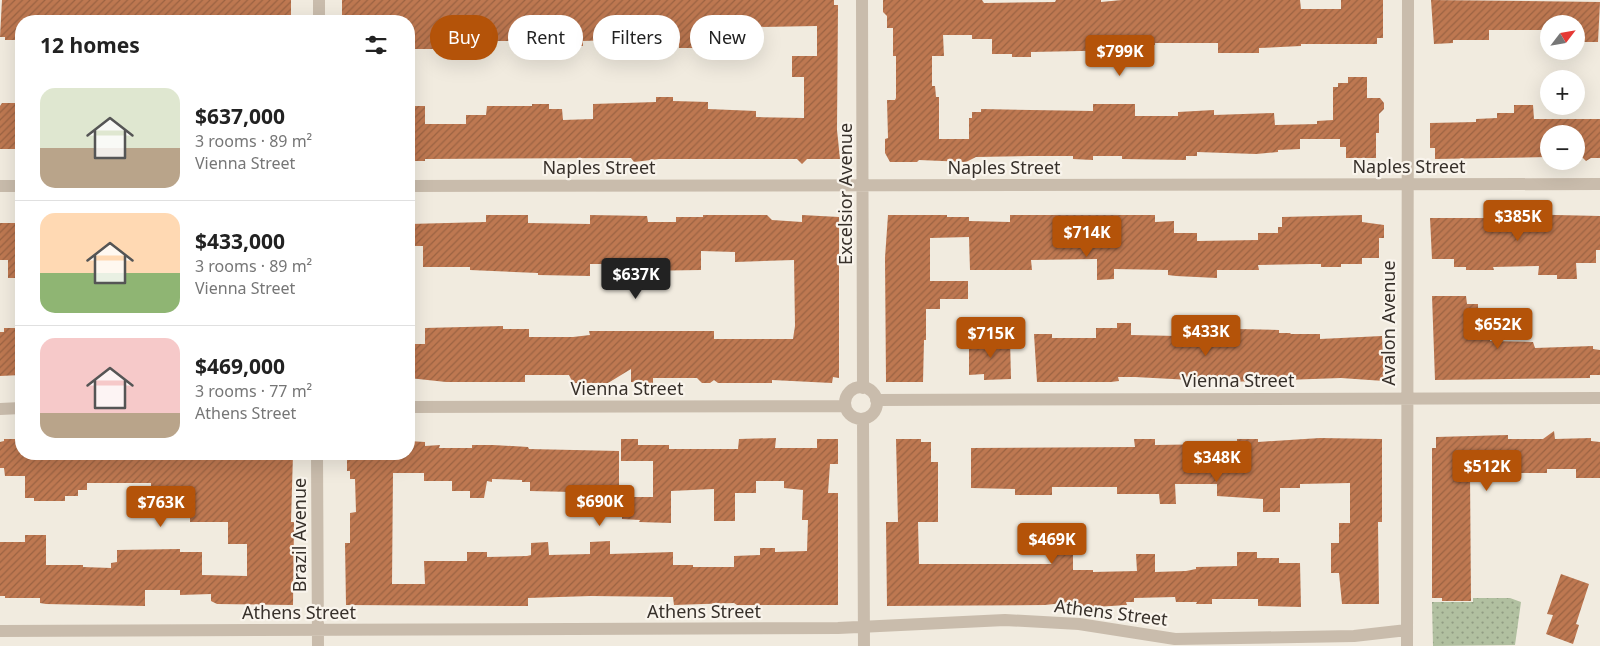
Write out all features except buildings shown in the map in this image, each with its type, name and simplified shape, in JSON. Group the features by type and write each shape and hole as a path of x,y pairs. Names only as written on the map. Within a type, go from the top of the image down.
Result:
{"street":[{"path":"319,0 319,15"},
{"name":"Excelsior Avenue","path":"862,0 863,388"},
{"name":"Avalon Avenue","path":"1407,646 1406,184 1408,0"},
{"name":"Naples Street","path":"415,186 1600,184"},
{"path":"0,186 15,186"},
{"path":"857,388 869,390 876,400 874,412 863,419 850,414 845,406 848,394 857,388"},
{"name":"Vienna Street","path":"876,400 1600,398"},
{"name":"Vienna Street","path":"415,407 845,406"},
{"path":"0,408 15,408"},
{"path":"863,419 864,646"},
{"name":"Brazil Avenue","path":"317,460 318,646"},
{"name":"Athens Street","path":"0,631 828,628 1005,620 1079,624 1175,639 1354,636 1407,630"}],"green space":[{"path":"1473,598 1510,598 1521,602 1515,645 1433,646 1432,602 1473,602"}]}
